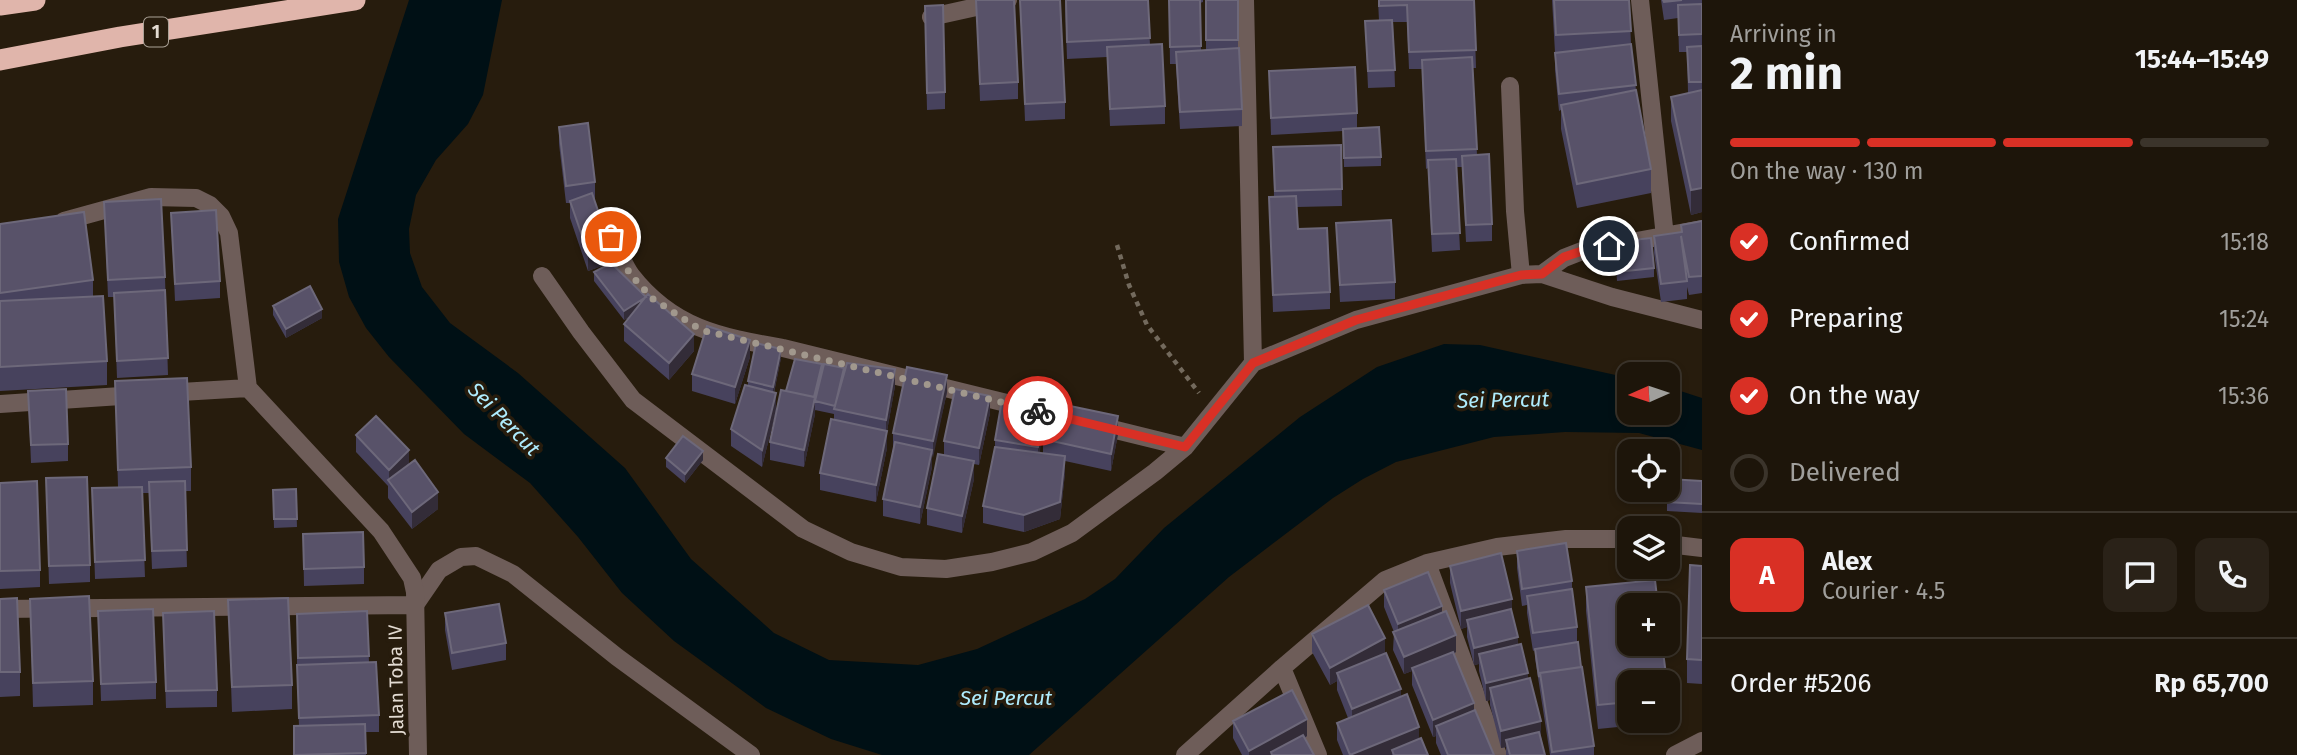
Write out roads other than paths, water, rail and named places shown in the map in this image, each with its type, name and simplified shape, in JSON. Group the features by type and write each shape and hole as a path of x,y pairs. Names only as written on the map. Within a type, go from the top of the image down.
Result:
{"highway":[{"path":"0,5 35,0"},
{"name":"1","path":"0,60 120,37 355,0"}],"street":[{"path":"931,17 1008,0"},
{"path":"1245,0 1253,363"},
{"path":"1640,0 1665,237"},
{"path":"1510,86 1515,211 1521,275"},
{"path":"0,404 248,388 229,233 221,215 210,205 196,198 151,197 50,224"},
{"path":"1542,274 1564,257 1582,251 1702,229"},
{"path":"611,237 630,274 653,299 701,330 1185,447"},
{"path":"542,276 633,400 803,530 851,552 901,567 946,569 1032,552 1072,533 1185,447 1253,363 1356,320 1521,275 1542,274 1612,297 1702,320"},
{"name":"Jalan Toba IV","path":"248,388 381,531 412,578 415,592 418,755"},
{"path":"1185,755 1385,580 1427,563 1497,547 1566,539 1617,539"},
{"path":"1680,545 1702,548"},
{"path":"0,608 415,605 439,570 461,557 476,556 513,574 617,657 751,755"},
{"path":"1427,563 1497,755"},
{"path":"1282,668 1318,755"},
{"path":"1675,755 1696,747"}],"water":[{"name":"Sei Percut","path":"409,0 502,0 483,95 468,124 436,160 416,195 409,229 410,253 422,287 450,323 518,373 625,468 691,559 774,633 829,660 918,665 977,649 1085,599 1115,579 1164,528 1300,417 1377,367 1444,344 1480,345 1617,375 1617,425 1680,425 1680,391 1702,398 1702,450 1680,444 1680,439 1661,439 1639,433 1565,432 1494,437 1396,462 1333,498 1229,577 1029,755 882,755 831,739 766,708 674,641 622,593 578,537 530,483 464,434 389,357 366,328 349,297 339,262 338,219"}]}
